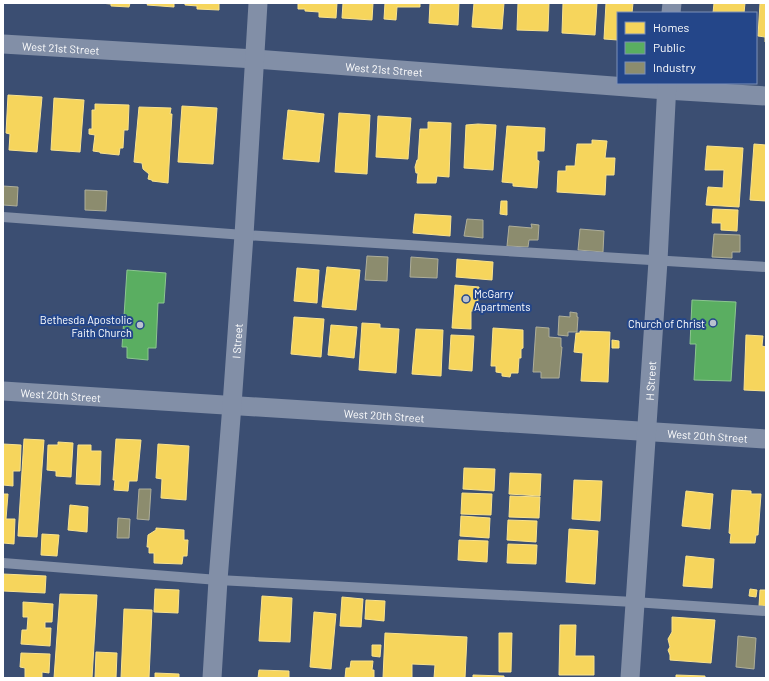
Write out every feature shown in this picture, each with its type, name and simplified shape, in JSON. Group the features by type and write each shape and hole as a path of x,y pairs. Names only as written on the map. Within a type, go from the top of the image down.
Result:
{"street":[{"name":"I Street","path":"212,678 244,234 258,3"},
{"name":"West 21st Street","path":"3,44 255,59 617,84"},
{"name":"West 21st Street","path":"623,84 766,96"},
{"name":"H Street","path":"630,678 658,261 667,87"},
{"name":"West 20th Street","path":"3,391 766,439"}],"lane":[{"path":"3,217 244,234 766,267"},
{"path":"3,563 218,580 634,602 766,612"}],"building: Homes":[{"path":"100,3 130,3 129,7 111,6 111,4"},
{"path":"148,3 174,3 174,7 147,5"},
{"path":"185,3 219,3 219,10 197,9 197,6 185,5"},
{"path":"298,3 337,3 336,18 319,17 319,12 298,9"},
{"path":"343,3 373,3 372,20 342,18"},
{"path":"385,3 420,3 420,7 397,7 396,20 384,19"},
{"path":"430,3 459,3 458,25 429,23"},
{"path":"474,3 504,3 502,29 472,27"},
{"path":"518,3 549,3 548,31 517,30"},
{"path":"563,3 597,3 595,35 562,33"},
{"path":"606,3 633,3 632,12 617,12 617,40 604,39"},
{"path":"714,3 745,3 744,12 713,12"},
{"path":"760,3 766,3 766,43 765,37 758,36"},
{"path":"8,95 42,97 37,152 9,150 10,134 6,133"},
{"path":"54,98 84,100 80,152 51,150"},
{"path":"95,104 129,105 128,130 124,130 123,148 120,148 119,155 93,151 95,135 89,134 89,129 92,129 92,110 95,110"},
{"path":"182,106 217,108 213,164 178,162"},
{"path":"139,107 171,108 170,114 172,114 168,183 148,179 149,174 143,169 142,163 134,162"},
{"path":"288,110 324,114 319,162 283,159"},
{"path":"339,113 370,115 367,174 335,172"},
{"path":"378,116 411,118 408,159 376,157"},
{"path":"428,122 451,123 449,177 437,176 436,183 417,183 418,173 416,173 415,167 418,160 420,129 428,129"},
{"path":"466,125 496,125 493,170 464,168"},
{"path":"507,126 545,128 544,151 537,151 537,160 539,161 537,188 513,186 513,183 502,182"},
{"path":"592,140 607,141 605,158 615,158 614,175 606,175 605,195 557,192 558,171 566,171 566,166 575,166 577,144 592,144"},
{"path":"754,144 766,145 766,201 750,200"},
{"path":"707,146 743,148 739,207 706,205 708,187 723,188 724,170 705,170"},
{"path":"501,201 507,201 507,215 500,214"},
{"path":"713,209 738,210 737,231 721,230 721,223 712,223"},
{"path":"415,214 451,216 450,236 413,233"},
{"path":"457,259 493,262 492,280 456,277"},
{"path":"327,267 360,270 356,310 322,307"},
{"path":"297,268 319,270 317,303 294,301"},
{"name":"McGarry Apartments","path":"455,285 479,287 477,311 471,311 471,329 452,328"},
{"path":"294,317 324,319 321,357 291,354"},
{"path":"362,323 380,324 380,328 399,329 396,373 359,370"},
{"path":"331,325 357,327 354,358 328,355"},
{"path":"493,328 523,330 523,348 521,349 521,358 519,358 518,373 511,373 510,377 502,376 502,373 496,372 496,366 491,366"},
{"path":"416,329 443,330 441,376 412,374"},
{"path":"580,331 610,332 608,382 581,381 583,353 574,352 576,333 580,333"},
{"name":"McGarry Apartments","path":"451,335 474,336 472,371 449,369"},
{"path":"746,335 763,336 762,346 766,347 766,391 744,390"},
{"path":"612,340 619,341 619,348 612,348"},
{"path":"24,439 44,440 37,537 18,536"},
{"path":"116,439 141,440 137,481 129,481 128,491 114,490 115,480 113,480"},
{"path":"58,442 73,443 71,477 56,476 56,471 47,470 48,445 58,445"},
{"path":"3,444 21,445 20,471 13,471 13,486 3,485"},
{"path":"158,444 189,446 186,500 161,498 162,479 156,478"},
{"path":"78,445 91,445 91,451 101,451 100,485 76,484"},
{"path":"464,468 495,469 494,491 463,489"},
{"path":"510,473 541,474 540,496 509,494"},
{"path":"574,480 602,481 600,521 572,519"},
{"path":"732,490 751,491 751,494 761,494 758,535 756,535 755,543 730,543 731,534 729,533"},
{"path":"686,491 713,494 710,529 682,526"},
{"path":"462,493 492,494 491,515 461,514"},
{"path":"3,494 8,494 6,519 15,519 14,544 3,543"},
{"path":"510,496 540,497 539,518 509,517"},
{"path":"70,505 88,507 87,532 68,530"},
{"path":"461,516 490,518 489,538 460,536"},
{"path":"508,520 537,521 536,542 507,540"},
{"path":"156,528 184,530 184,540 188,540 187,556 183,556 182,564 154,563 154,553 149,553 149,547 147,547 148,535 156,530"},
{"path":"569,529 598,531 595,584 566,582"},
{"path":"42,534 59,535 57,556 41,555"},
{"path":"459,540 488,541 487,562 458,560"},
{"path":"508,544 537,545 536,564 507,563"},
{"path":"686,556 714,559 712,588 683,586"},
{"path":"3,574 46,576 45,593 3,591"},
{"path":"155,589 179,590 178,613 154,612"},
{"path":"750,589 757,590 756,597 749,596"},
{"path":"760,590 766,590 766,606 759,606"},
{"path":"60,594 97,595 92,678 54,678"},
{"path":"262,596 292,598 290,642 259,641"},
{"path":"342,597 363,599 361,627 340,626"},
{"path":"366,600 385,601 384,621 365,619"},
{"path":"23,602 53,604 52,622 45,622 45,628 51,628 50,646 21,644 22,630 27,630 28,617 23,617"},
{"path":"124,609 152,610 149,678 121,678"},
{"path":"314,612 336,614 331,669 310,667"},
{"path":"672,617 715,620 711,663 670,660 668,650 670,647 668,639 672,632"},
{"path":"560,625 576,625 575,656 594,656 594,675 559,675"},
{"path":"385,633 467,637 465,678 434,678 435,665 412,664 412,678 383,678"},
{"path":"499,633 512,633 511,672 499,672"},
{"path":"372,645 381,645 380,657 372,656"},
{"path":"96,652 117,653 116,678 95,678"},
{"path":"21,653 50,654 49,673 42,672 42,678 25,678 25,668 20,667"},
{"path":"351,661 373,661 372,670 374,670 374,678 345,678 346,668 350,668"},
{"path":"259,670 289,671 289,678 258,678"},
{"path":"155,673 179,674 179,678 155,678"},
{"path":"473,675 504,676 504,678 473,678"},
{"path":"676,675 705,676 705,678 676,678"}],"building: Public":[{"name":"Bethesda Apostolic Faith Church","path":"127,270 166,273 164,303 158,303 156,348 148,348 148,360 127,358 127,347 122,347"},
{"name":"Church of Christ","path":"692,300 736,302 731,381 694,380 696,344 690,344"}],"building: Industry":[{"path":"3,186 18,187 17,206 3,205"},
{"path":"85,190 107,191 106,211 85,210"},
{"path":"467,219 483,220 483,238 464,236"},
{"path":"531,224 539,225 538,240 529,240 528,247 507,246 509,226 532,228"},
{"path":"580,229 604,231 603,252 578,250"},
{"path":"714,234 740,235 740,252 732,252 732,258 712,257"},
{"path":"367,256 388,257 387,281 365,280"},
{"path":"411,257 438,259 437,278 410,277"},
{"path":"570,312 577,313 577,332 568,332 568,336 558,335 559,316 570,317"},
{"path":"536,327 549,328 549,337 561,338 562,347 559,378 541,378 541,372 533,372"},
{"path":"139,489 151,489 149,520 137,519"},
{"path":"118,518 130,519 129,538 117,538"},
{"path":"738,636 756,638 754,669 736,667"}],"place":[{"name":"McGarry Apartments","path":"466,299"},
{"name":"Church of Christ","path":"713,323"},
{"name":"Bethesda Apostolic Faith Church","path":"140,325"}]}
